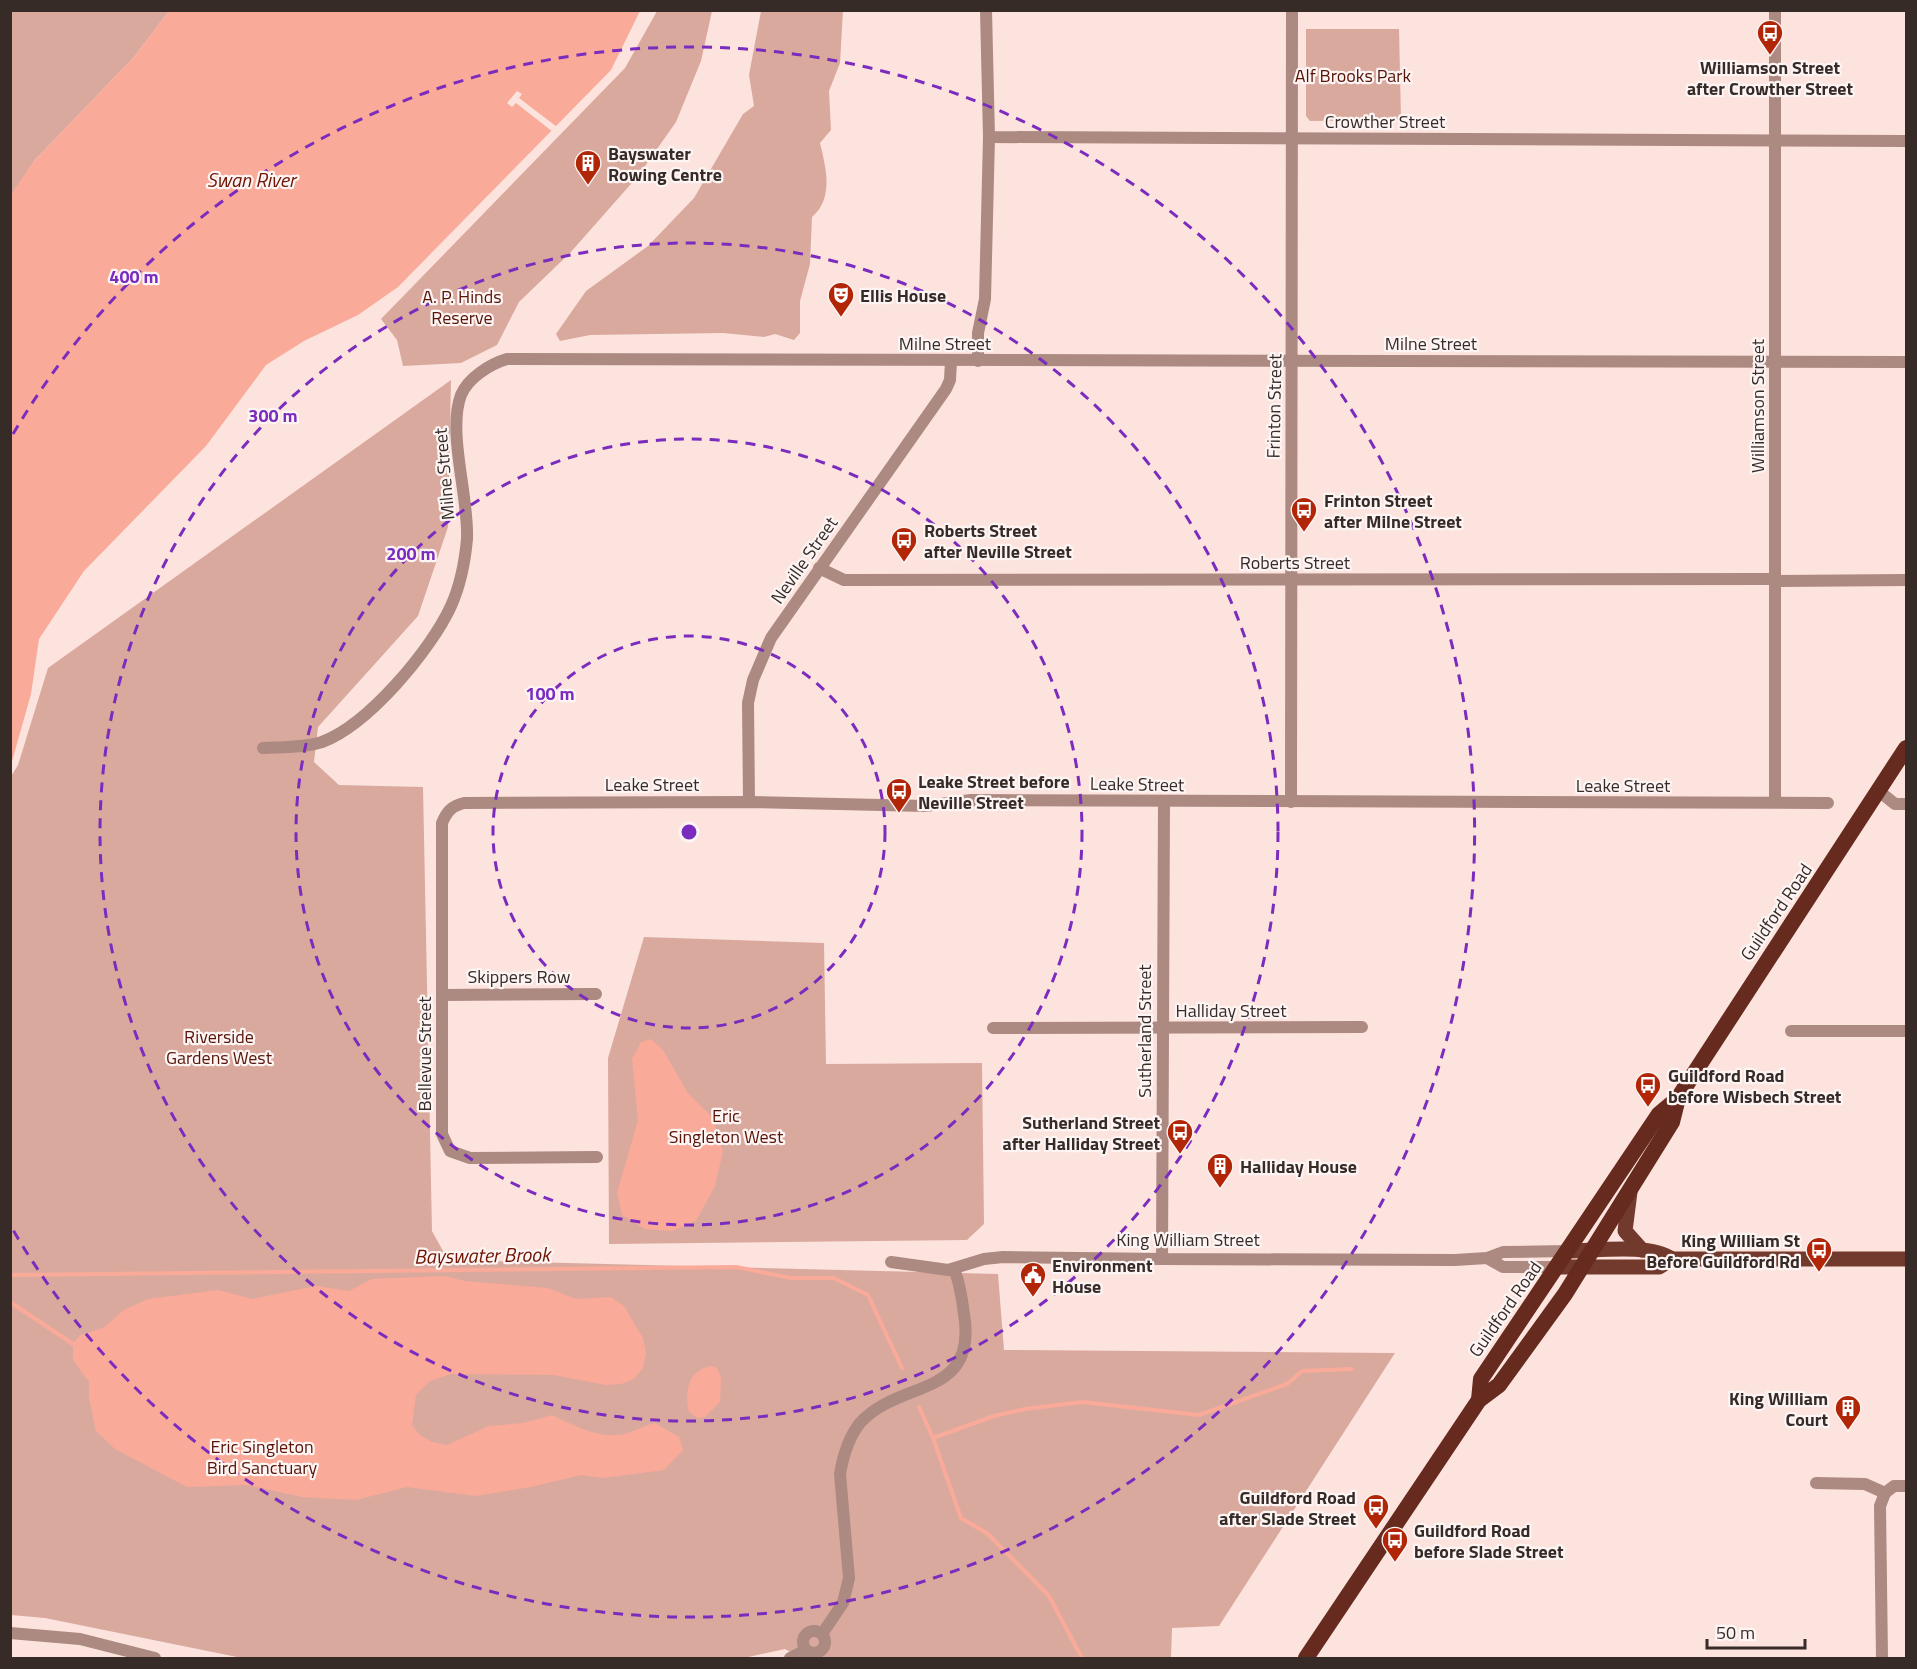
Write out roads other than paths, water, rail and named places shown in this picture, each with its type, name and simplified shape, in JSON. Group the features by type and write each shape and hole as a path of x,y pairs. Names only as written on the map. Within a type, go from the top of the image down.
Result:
{"highway":[{"name":"Guildford Road","path":"1479,1400 1481,1379 1659,1114 1678,1098 1880,792 1906,748"},
{"name":"Guildford Road","path":"1306,1659 1479,1400 1499,1385 1593,1251 1671,1122 1678,1098"}],"main road":[{"path":"1631,1189 1625,1231 1642,1250"},
{"name":"King William Street","path":"1568,1251 1642,1250 1661,1252 1672,1259 1906,1259"},
{"name":"King William Street","path":"1558,1267 1659,1268 1672,1259"}],"street":[{"path":"978,361 978,333 985,298 989,137 986,10"},
{"name":"Frinton Street","path":"1291,802 1292,10"},
{"name":"Williamson Street","path":"1775,10 1775,802"},
{"name":"Crowther Street","path":"989,137 1906,141"},
{"name":"Milne Street","path":"263,748 294,747 320,742 344,732 365,715 432,639 451,605 463,569 466,507 456,422 462,393 488,367 507,359 1906,362"},
{"name":"Neville Street","path":"749,802 748,703 753,680 771,638 946,389 950,380 951,361"},
{"name":"Roberts Street","path":"819,568 844,580 1906,580"},
{"path":"1880,792 1896,804 1906,804"},
{"name":"Leake Street","path":"449,809 464,803 749,802 925,806 971,800 1828,803"},
{"name":"Sutherland Street","path":"1162,1259 1161,1028 1164,802"},
{"name":"Bellevue Street","path":"449,809 442,823 442,1134 450,1151 470,1158 597,1157"},
{"name":"Skippers Row","path":"442,994 596,994"},
{"name":"Halliday Street","path":"993,1028 1362,1027"},
{"path":"1791,1031 1906,1031"},
{"name":"King William Street","path":"891,1262 954,1269 984,1259 1003,1257 1488,1258 1503,1252 1568,1251"},
{"name":"King William Street","path":"1488,1258 1503,1267 1558,1267"},
{"path":"822,1634 843,1602 849,1578 840,1474 842,1458 848,1442 860,1423 872,1413 938,1383 951,1373 960,1359 967,1331 959,1280 954,1269"},
{"path":"1816,1483 1865,1484 1884,1493"},
{"path":"1882,1659 1880,1506 1884,1493 1894,1486 1906,1486"},
{"path":"790,1659 806,1650 814,1653 822,1649 825,1639 822,1634 818,1631 808,1632 803,1640 806,1650"},
{"path":"10,1633 80,1639 155,1659"},
{"path":"822,1649 833,1659"}],"water":[{"name":"Swan River","path":"169,11 640,11 611,70 398,287 358,315 304,341 266,365 206,446 84,571 39,639 31,694 11,765 10,196 34,161 134,57"},
{"path":"651,1039 663,1050 688,1093 712,1117 723,1151 715,1186 696,1221 672,1231 645,1229 622,1215 617,1193 638,1120 632,1059 641,1042"},
{"path":"444,1276 465,1281 548,1288 576,1299 611,1297 624,1306 643,1338 646,1353 643,1368 634,1379 621,1384 606,1385 553,1375 451,1374 430,1381 416,1395 412,1425 420,1435 432,1442 447,1445 489,1426 523,1423 552,1415 580,1428 608,1435 628,1433 655,1423 679,1437 683,1450 664,1470 603,1478 581,1475 531,1487 476,1496 407,1487 356,1500 302,1497 247,1485 187,1487 115,1449 96,1431 89,1398 89,1382 73,1360 73,1344 80,1335 103,1328 124,1310 148,1299 218,1290 252,1299 316,1286 349,1291 372,1279"},
{"path":"711,1366 717,1368 721,1378 720,1402 705,1417 697,1418 689,1412 688,1390 697,1372"}],"waterway":[{"name":"Bayswater Brook","path":"10,1275 736,1267 791,1278 834,1278 868,1295 902,1368"},
{"path":"10,1302 73,1344"},
{"path":"933,1438 994,1416 1025,1409 1082,1402 1199,1415 1287,1384 1302,1371 1352,1369"},
{"name":"Bayswater Brook","path":"919,1407 933,1438 961,1518 988,1534 1049,1596 1082,1658"}],"place":[{"name":"Williamson Street after Crowther Street","path":"1770,56"},
{"name":"Bayswater Rowing Centre","path":"588,186"},
{"name":"Ellis House","path":"841,318"},
{"name":"Frinton Street after Milne Street","path":"1304,533"},
{"name":"Roberts Street after Neville Street","path":"904,563"},
{"name":"Leake Street before Neville Street","path":"899,814"},
{"name":"Guildford Road before Wisbech Street","path":"1648,1108"},
{"name":"Sutherland Street after Halliday Street","path":"1180,1155"},
{"name":"Halliday House","path":"1220,1189"},
{"name":"King William St Before Guildford Rd","path":"1819,1273"},
{"name":"Environment House","path":"1033,1298"},
{"name":"King William Court","path":"1848,1431"},
{"name":"Guildford Road after Slade Street","path":"1376,1530"},
{"name":"Guildford Road before Slade Street","path":"1395,1563"}],"park label":[{"name":"Alf Brooks Park","path":"1353,75"},
{"name":"A. P. Hinds Reserve","path":"462,306"},
{"name":"Riverside Gardens West","path":"219,1046"},
{"name":"Eric Singleton West","path":"726,1125"},
{"name":"Eric Singleton Bird Sanctuary","path":"262,1456"}]}
